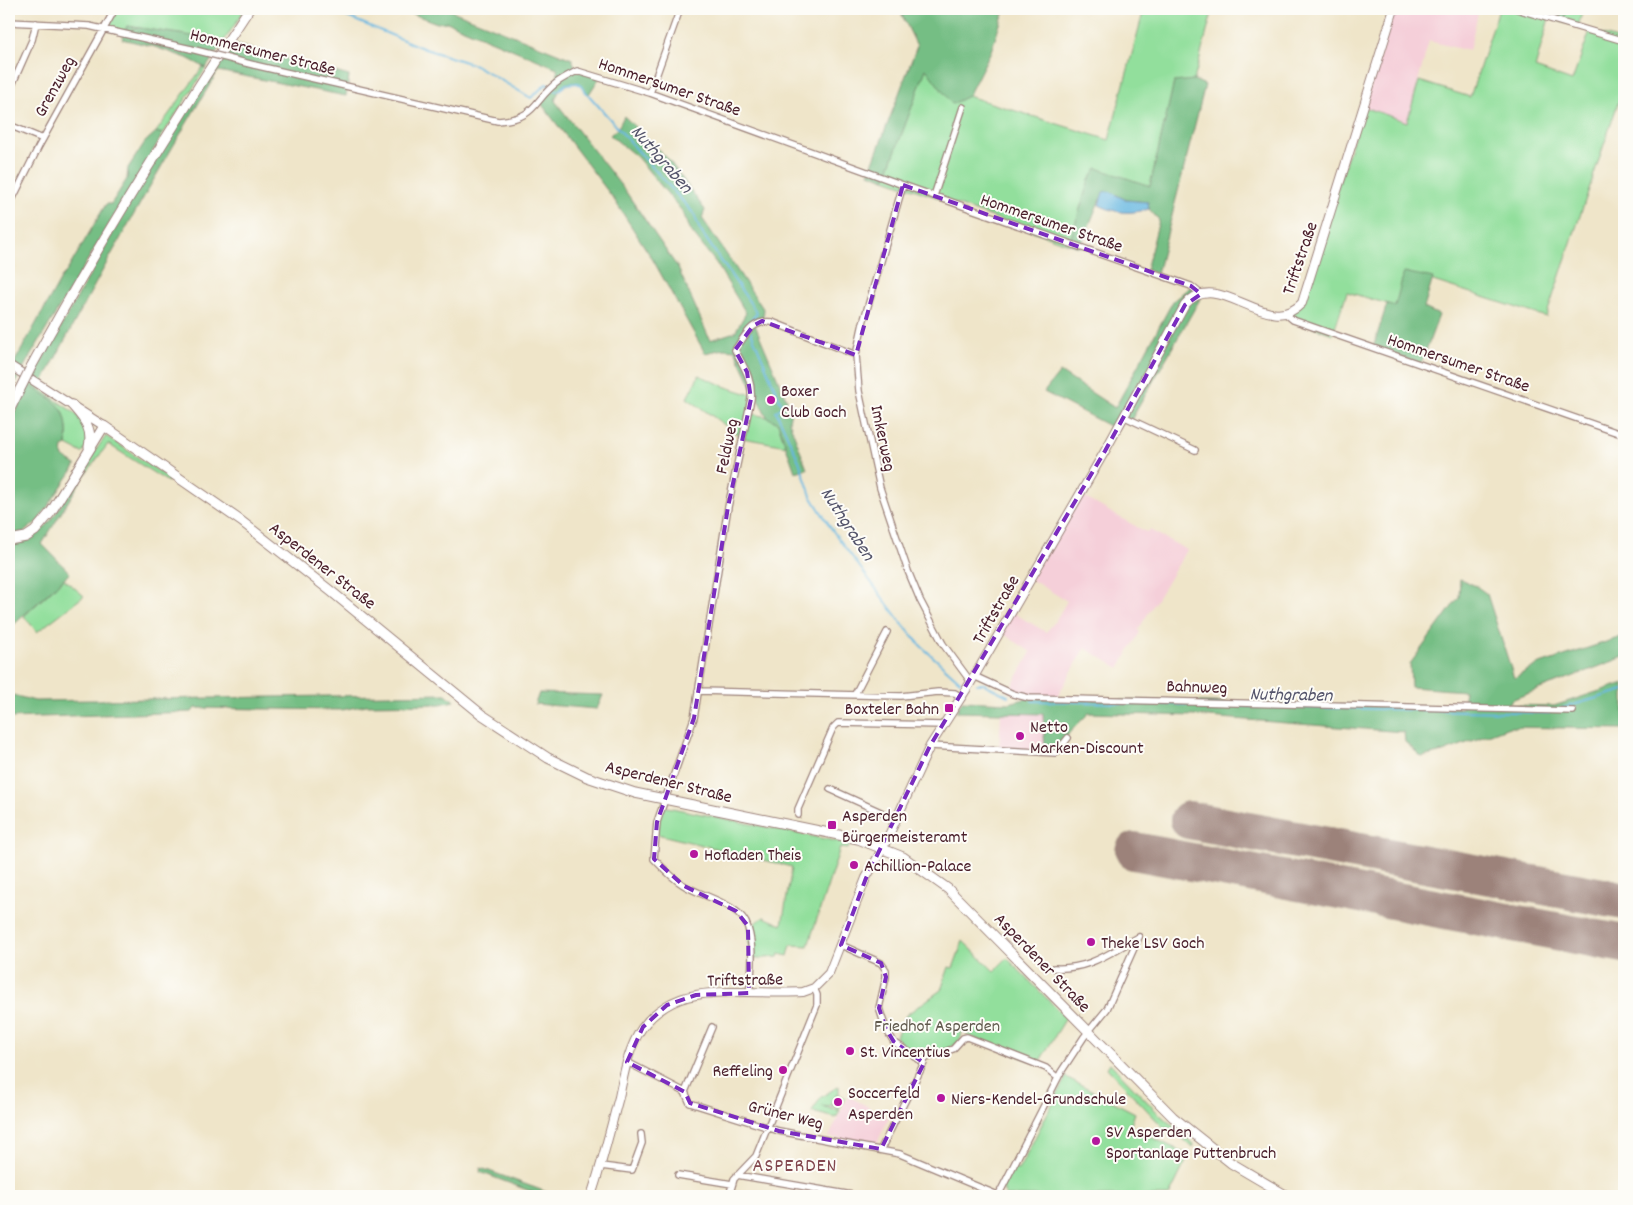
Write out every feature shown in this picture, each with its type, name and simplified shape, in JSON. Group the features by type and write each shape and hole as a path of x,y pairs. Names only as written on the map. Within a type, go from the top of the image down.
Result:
{"main road":[{"path":"9,411 31,367 92,258 150,161 249,9"},
{"path":"72,405 90,429 91,435 87,454"},
{"path":"9,540 26,537 36,531 51,512 104,426"},
{"name":"Asperdener Straße","path":"104,426 175,474 273,545 451,691 507,733 548,758 586,777 625,790 666,800 830,832 883,848 918,866 948,889 1173,1118 1231,1164 1287,1196"}],"street":[{"name":"Grenzweg","path":"9,206 43,139 115,9"},
{"path":"650,93 680,9"},
{"name":"Triftstraße","path":"591,1196 601,1166 627,1062 632,1046 643,1027 667,1005 696,995 796,992 814,988 829,973 866,878 883,848 930,746 961,698 1124,417 1185,305 1191,298 1201,294 1215,293 1272,314 1286,314 1302,302 1394,9"},
{"path":"1517,9 1624,41"},
{"name":"Hommersumer Straße","path":"9,22 103,28 498,121 515,120 528,113 558,81 577,71 650,93 903,186 1191,286 1201,294"},
{"path":"9,92 32,40 36,23"},
{"path":"934,196 963,107"},
{"path":"9,125 43,139"},
{"name":"Imkerweg","path":"903,186 863,323 856,355 860,402 875,470 908,571 920,600 943,644 972,679"},
{"name":"Hommersumer Straße","path":"1286,314 1293,320 1624,435"},
{"name":"Feldweg","path":"749,993 750,941 748,926 736,911 684,886 667,873 654,858 657,822 688,739 698,691 728,507 751,399 752,387 748,372 734,350 753,326 762,321 772,322 856,355"},
{"name":"Asperdener Straße","path":"9,365 104,426"},
{"path":"1124,417 1195,450"},
{"path":"855,694 887,632"},
{"name":"Bahnweg","path":"972,679 1029,698 1144,699 1573,712"},
{"path":"698,691 900,696 938,692 954,693 961,698"},
{"path":"798,815 798,809 829,737 838,723 944,725"},
{"path":"930,746 1056,753 1068,738"},
{"path":"830,789 896,819"},
{"path":"999,1196 1058,1078 1088,1032 1107,1009 1139,937 1095,961 1073,969 1054,968"},
{"path":"841,945 881,963 886,970 880,1008 886,1029 894,1042 924,1063 881,1149"},
{"path":"728,1196 737,1175 756,1156 818,1005 818,995 814,988"},
{"path":"685,1092 712,1028"},
{"path":"921,1060 953,1049 963,1038 967,1037 1046,1068 1058,1078"},
{"name":"Grüner Weg","path":"627,1062 685,1092 690,1103 804,1137 881,1149 924,1163 999,1196"},
{"path":"601,1166 632,1170 642,1143 641,1134"},
{"path":"678,1175 732,1184"},
{"path":"737,1175 858,1196"}],"highlighted area":[{"path":"903,185 1191,286 1201,294 1185,305 1105,451 930,746 866,878 841,945 881,963 886,977 879,1008 886,1029 894,1042 924,1063 881,1149 779,1131 690,1103 685,1092 627,1062 643,1027 667,1005 696,995 749,993 748,926 736,911 684,886 654,859 657,822 694,718 728,507 751,399 747,372 735,350 753,326 762,321 856,355"}],"shaded area":[{"path":"1394,9 1479,9 1469,51 1429,41 1407,122 1364,107"},
{"path":"1080,495 1146,532 1150,530 1187,550 1138,630 1140,632 1119,668 1085,648 1056,699 1029,698 1009,692 1031,652 999,631 1010,611 1046,632 1054,623 1067,601 1030,579"},
{"path":"1001,713 1044,714 1044,752 999,750"},
{"path":"848,1096 889,1118 877,1143 829,1137"}],"green space":[{"path":"115,9 245,9 222,44 205,38 127,26 124,33 103,28"},
{"path":"399,9 447,9 572,59 577,71 600,77 589,94 578,83 573,83 566,85 560,90 555,101 626,192 678,268 710,340 735,332 746,313 716,263 691,231 682,211 637,157 610,135 618,128 624,116 668,159 705,210 702,218 764,310 762,321 755,325 791,410 789,421 807,469 795,472 778,423 767,417 735,350 724,349 705,353 653,260 613,198 540,102 558,81 557,68 447,22 437,23"},
{"path":"899,9 975,9 992,12 993,9 1005,9 991,51 968,96 952,104 926,69 885,179 869,173 917,46"},
{"path":"1144,9 1213,9 1194,80 1174,83 1150,186 1089,180 1069,244 885,179 926,68 952,103 968,96 1109,140"},
{"path":"1499,9 1517,9 1549,18 1535,68 1572,81 1590,31 1624,41 1624,85 1546,317 1405,272 1395,306 1347,292 1333,334 1293,320 1286,314 1298,307 1364,107 1407,122 1419,81 1470,97"},
{"path":"1517,9 1566,9 1565,23"},
{"path":"1566,9 1583,9 1578,27 1565,23"},
{"path":"127,26 205,38 222,44 206,68 187,58 152,46 122,39"},
{"path":"234,44 349,76 346,96 218,71 128,225 43,382 33,377 134,195 220,60 224,61"},
{"path":"203,67 206,68 163,134 156,132"},
{"path":"1194,80 1205,85 1157,274 1146,270 1159,220 1149,209 1148,202 1126,200 1117,195 1100,199 1080,247 1069,244 1089,180 1097,168 1150,186 1174,82"},
{"path":"156,132 163,134 22,370 14,363 63,275 106,204 111,204 127,179 128,168 145,142"},
{"path":"1404,272 1433,278 1424,308 1439,315 1421,364 1373,348 1387,304 1395,306"},
{"path":"1191,286 1201,294 1200,299 1131,420 1124,417 1117,430 1044,392 1060,372 1115,408 1173,301"},
{"path":"9,372 18,378 9,394"},
{"path":"699,375 726,387 752,395 748,413 767,417 778,423 786,446 743,438 687,398"},
{"path":"30,382 76,414 87,427 87,445 82,453 67,445 66,421 60,407 29,385"},
{"path":"29,385 55,402 64,413 67,445 63,447 62,456 76,465 38,521 24,532 9,535 9,423"},
{"path":"106,436 170,479 168,482 108,444 82,479 78,475"},
{"path":"78,475 82,479 42,544 70,573 9,629 9,544 21,543 32,538 42,530 59,509"},
{"path":"64,579 84,596 37,632 24,616"},
{"path":"1460,579 1476,586 1487,594 1514,678 1537,665 1624,636 1624,657 1511,700 1509,705 1554,706 1624,683 1624,729 1509,727 1443,752 1422,757 1405,742 1404,732 1195,716 1089,713 1069,733 1056,753 1045,752 1043,714 956,712 962,701 1009,703 1029,698 1462,708 1465,691 1411,687 1410,664 1459,597"},
{"path":"539,693 603,695 597,709 535,704"},
{"path":"9,694 35,701 446,694 454,701 441,704 366,705 342,710 195,708 192,712 9,718"},
{"path":"662,806 850,844 848,849 840,848 808,946 791,945 788,956 779,954 778,957 750,959 748,928 764,917 782,925 792,867 657,834"},
{"name":"Friedhof Asperden","path":"963,941 994,971 1007,958 1066,1018 1038,1064 967,1035 965,1031 962,1032 961,1038 953,1046 923,1055 900,1042 896,1036 906,1015 941,990 949,967 953,968"},
{"path":"1110,1063 1159,1114 1194,1144 1193,1148 1173,1129 1164,1128 1107,1068"},
{"name":"SV Asperden Sportanlage Puttenbruch","path":"1066,1077 1135,1113 1130,1127 1189,1155 1169,1196 1006,1196 1002,1187 1012,1167 1018,1170"},
{"path":"839,1086 839,1094 845,1098 839,1110 832,1106 837,1093 830,1107 821,1106 840,1111 836,1118 812,1112 821,1097"},
{"path":"481,1168 549,1193 543,1196 480,1172"}],"water":[{"path":"1109,191 1126,200 1148,202 1149,209 1124,212 1099,205 1103,192"}],"waterway":[{"name":"Nuthgraben","path":"328,9 425,49 475,65 531,98 546,84 550,86"},
{"name":"Nuthgraben","path":"555,90 558,91 566,84 578,83 694,214 700,230 757,313 748,324 749,327"},
{"name":"Nuthgraben","path":"751,332 783,407 776,411 799,461 811,496 833,531 900,621 921,646 960,681"},
{"name":"Nuthgraben","path":"977,684 984,684 1008,696"},
{"name":"Nuthgraben","path":"1563,708 1624,690"},
{"name":"Nuthgraben","path":"1032,701 1549,713"}],"runway":[{"path":"1189,820 1624,901"},
{"path":"1134,851 1624,944"}],"place":[{"name":"Boxer Club Goch","path":"771,400"},
{"name":"Boxteler Bahn","path":"949,708"},
{"name":"Netto Marken-Discount","path":"1020,736"},
{"name":"Asperden Bürgermeisteramt","path":"832,825"},
{"name":"Hofladen Theis","path":"694,854"},
{"name":"Achillion-Palace","path":"854,865"},
{"name":"Theke LSV Goch","path":"1091,942"},
{"name":"St. Vincentius","path":"850,1051"},
{"name":"Reffeling","path":"783,1070"},
{"name":"Niers-Kendel-Grundschule","path":"941,1098"},
{"name":"Soccerfeld Asperden","path":"838,1102"},
{"name":"SV Asperden Sportanlage Puttenbruch","path":"1096,1141"}],"district":[{"name":"ASPERDEN","path":"795,1164"}]}
